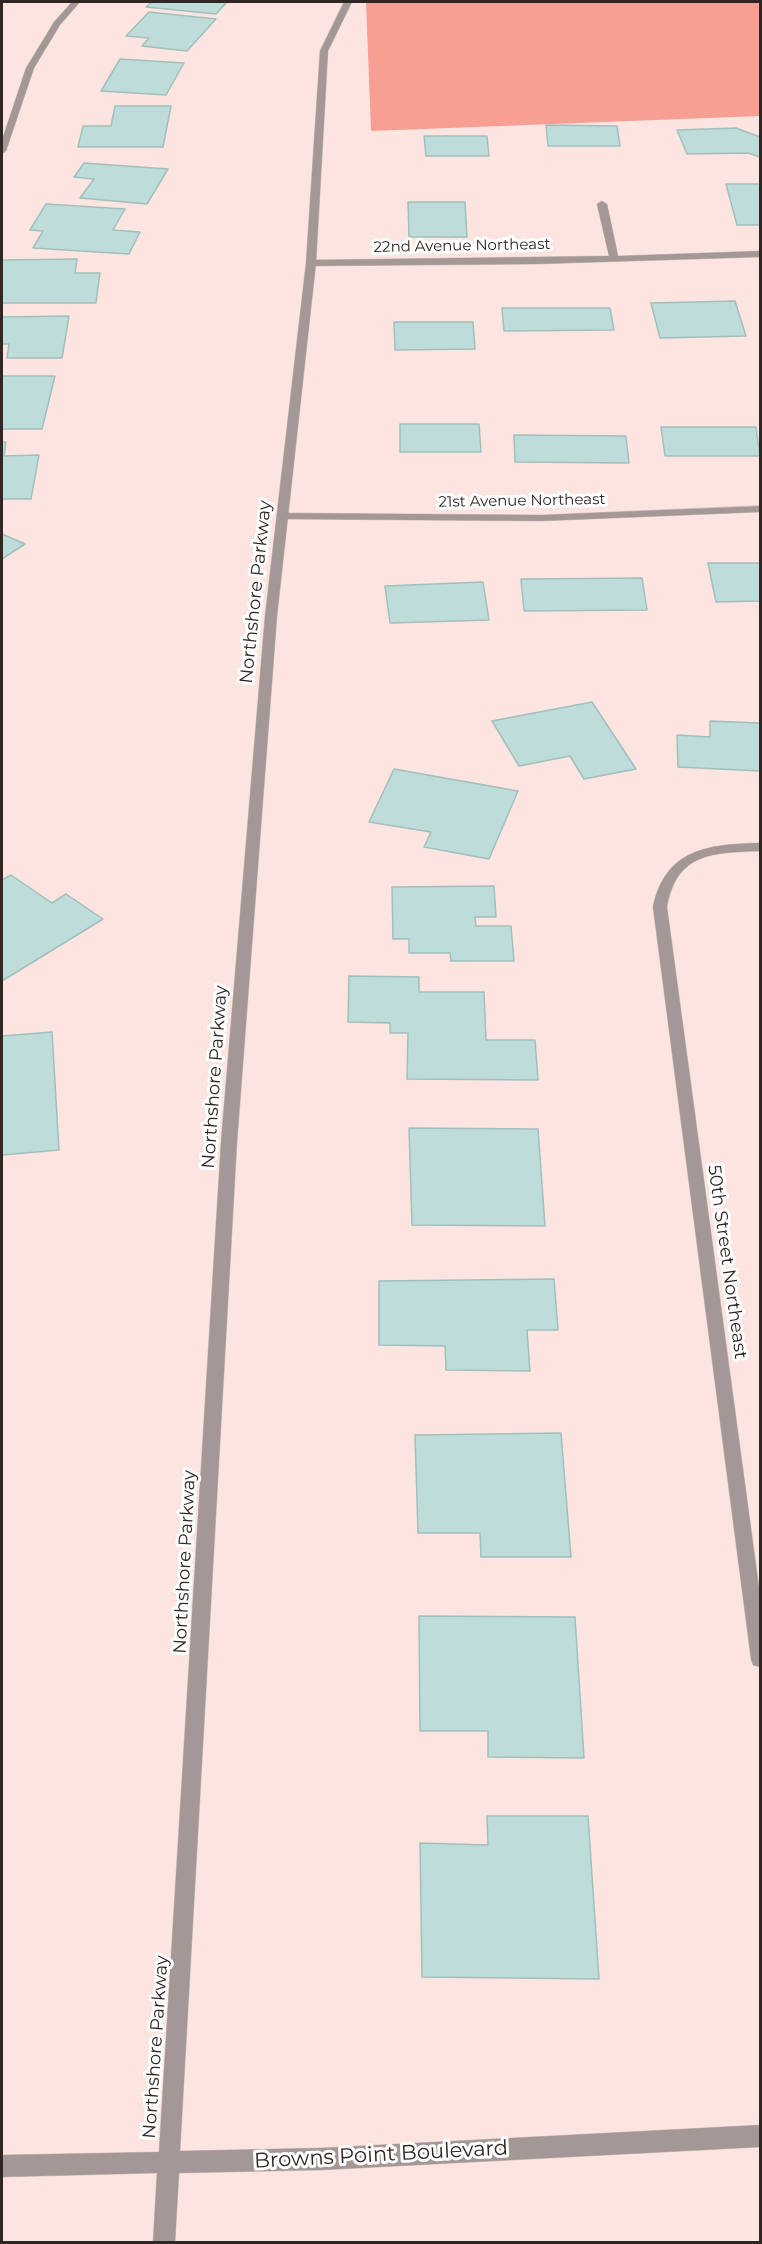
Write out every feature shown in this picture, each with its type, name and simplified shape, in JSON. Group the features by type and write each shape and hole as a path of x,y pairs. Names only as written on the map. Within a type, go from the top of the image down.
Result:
{"street":[{"path":"2,148 30,68 57,24 76,2"},
{"name":"Northshore Parkway","path":"164,2242 229,1142 271,615 311,263 324,51 348,2"},
{"path":"602,204 614,257"},
{"name":"22nd Avenue Northeast","path":"311,263 537,261 760,254"},
{"name":"21st Avenue Northeast","path":"284,516 541,518 760,509"},
{"name":"50th Street Northeast","path":"760,847 700,854 683,862 671,872 661,898 661,917 755,1575 760,1659"},
{"name":"Browns Point Boulevard","path":"2,2166 321,2159 760,2136"}],"shaded area":[{"path":"366,2 760,2 760,116 371,131"}],"building":[{"path":"152,2 227,2 216,14 146,7"},
{"path":"149,12 216,19 187,51 142,46 149,38 126,36"},
{"path":"120,59 184,63 166,95 101,91"},
{"path":"115,106 171,106 163,147 78,147 83,126 111,126"},
{"path":"546,125 617,126 620,146 548,146"},
{"path":"736,128 760,137 760,157 748,153 687,154 677,130"},
{"path":"424,136 487,136 489,156 426,156"},
{"path":"84,163 168,169 147,204 80,198 94,179 74,177"},
{"path":"726,184 760,184 760,225 737,225"},
{"path":"408,202 465,202 467,237 409,237"},
{"path":"46,204 125,209 113,230 140,232 129,254 33,248 43,231 30,230"},
{"path":"77,259 75,273 100,273 96,303 2,303 2,260"},
{"path":"735,301 746,336 660,338 651,303"},
{"path":"502,308 610,308 614,330 504,331"},
{"path":"69,316 62,358 7,358 9,344 2,344 2,317"},
{"path":"394,322 473,322 475,349 395,350"},
{"path":"2,376 55,376 42,429 2,429"},
{"path":"400,424 479,424 481,452 400,452"},
{"path":"661,427 756,427 760,456 665,456"},
{"path":"514,435 626,436 629,463 515,462"},
{"path":"2,442 6,442 4,456 39,455 31,499 2,499"},
{"path":"2,534 25,544 2,559"},
{"path":"708,563 760,563 760,601 716,602"},
{"path":"642,578 647,610 524,611 521,579"},
{"path":"483,582 489,620 390,623 385,586"},
{"path":"592,702 636,769 584,779 570,756 519,766 492,721"},
{"path":"710,721 760,723 760,771 678,767 677,735 710,737"},
{"path":"394,769 518,791 489,859 424,847 431,832 369,822"},
{"path":"11,875 52,903 66,894 103,919 2,981 2,880"},
{"path":"494,886 496,917 475,917 476,926 511,926 514,961 451,961 450,953 409,953 409,939 393,939 392,887"},
{"path":"349,976 419,977 419,992 484,992 486,1040 535,1040 538,1080 407,1079 408,1033 390,1033 390,1023 348,1022"},
{"path":"52,1032 59,1150 2,1155 2,1036"},
{"path":"409,1128 538,1129 545,1226 412,1225"},
{"path":"554,1279 558,1330 527,1330 530,1371 446,1370 445,1346 379,1345 379,1281"},
{"path":"561,1433 571,1557 481,1557 480,1533 418,1533 415,1435"},
{"path":"419,1616 575,1617 584,1758 488,1757 488,1731 420,1731"},
{"path":"487,1816 588,1816 599,1979 422,1977 420,1843 488,1845"}]}
